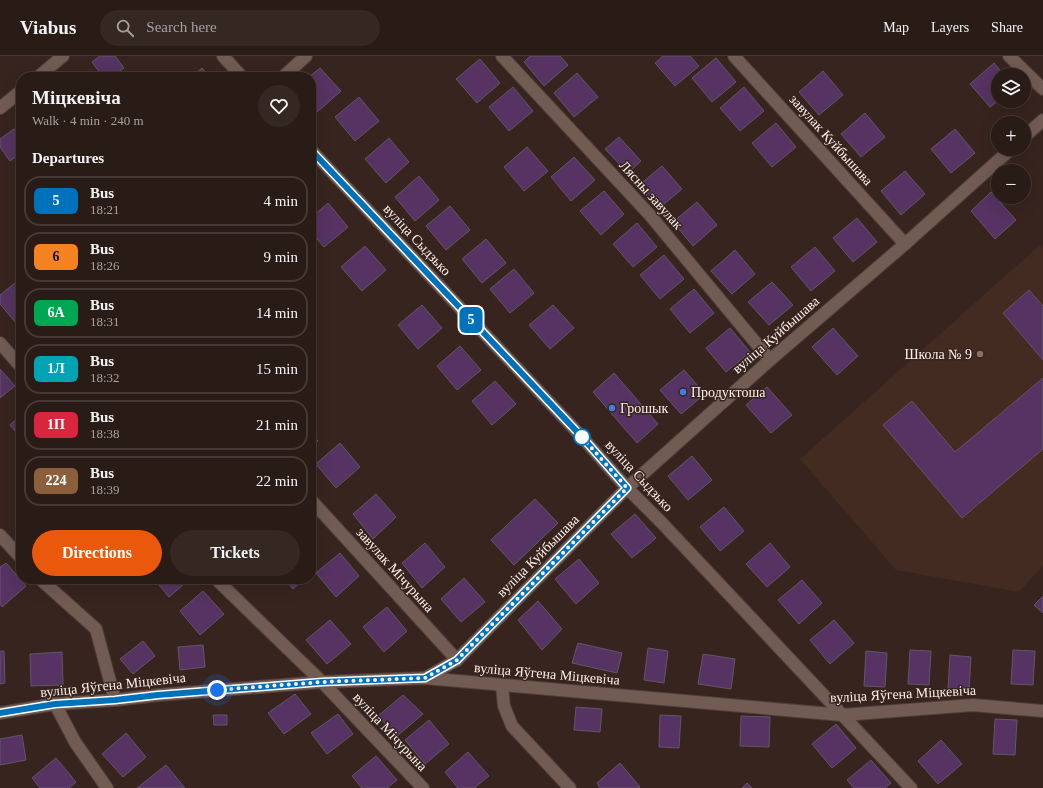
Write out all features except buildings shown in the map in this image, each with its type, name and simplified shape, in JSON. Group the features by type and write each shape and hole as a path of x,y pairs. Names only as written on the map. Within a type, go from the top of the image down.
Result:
{"street":[{"path":"223,56 237,72"},
{"path":"288,72 306,56"},
{"name":"Лясны завулак","path":"502,56 650,214 770,360"},
{"name":"завулак Куйбышава","path":"734,56 905,244"},
{"path":"1009,56 1043,89"},
{"path":"44,72 60,57"},
{"path":"0,108 16,95"},
{"path":"1031,131 1043,120"},
{"name":"вуліца Сыдзько","path":"316,155 582,437 627,488 661,522 911,788"},
{"name":"вуліца Куйбышава","path":"425,678 457,660 627,488 770,360 905,244 1003,156"},
{"path":"0,343 16,361"},
{"name":"завулак Мічурына","path":"316,505 457,660"},
{"path":"0,535 16,553"},
{"path":"46,584 96,629 115,700"},
{"name":"вуліца Мічурына","path":"221,584 322,682 423,788"},
{"name":"вуліца Яўгена Міцкевіча","path":"0,713 55,704 115,700 158,695 322,682 425,678 842,715 973,705 1043,711"},
{"path":"502,685 504,706 512,726 570,788"},
{"path":"55,704 75,742 107,788"}],"shaded area":[{"name":"Школа № 9","path":"1040,245 1043,249 1043,565 1019,592 896,570 800,459"}],"bus line":[{"name":"5","path":"0,713 55,704 115,700 158,695 322,682 425,678 457,660 627,488 582,437 316,155"}],"place":[{"name":"Школа № 9","path":"980,354"},
{"name":"Продуктоша","path":"683,392"},
{"name":"Грошык","path":"612,408"}],"route":[{"path":"217,690 322,682 425,678 457,660 627,488 582,437"}]}
